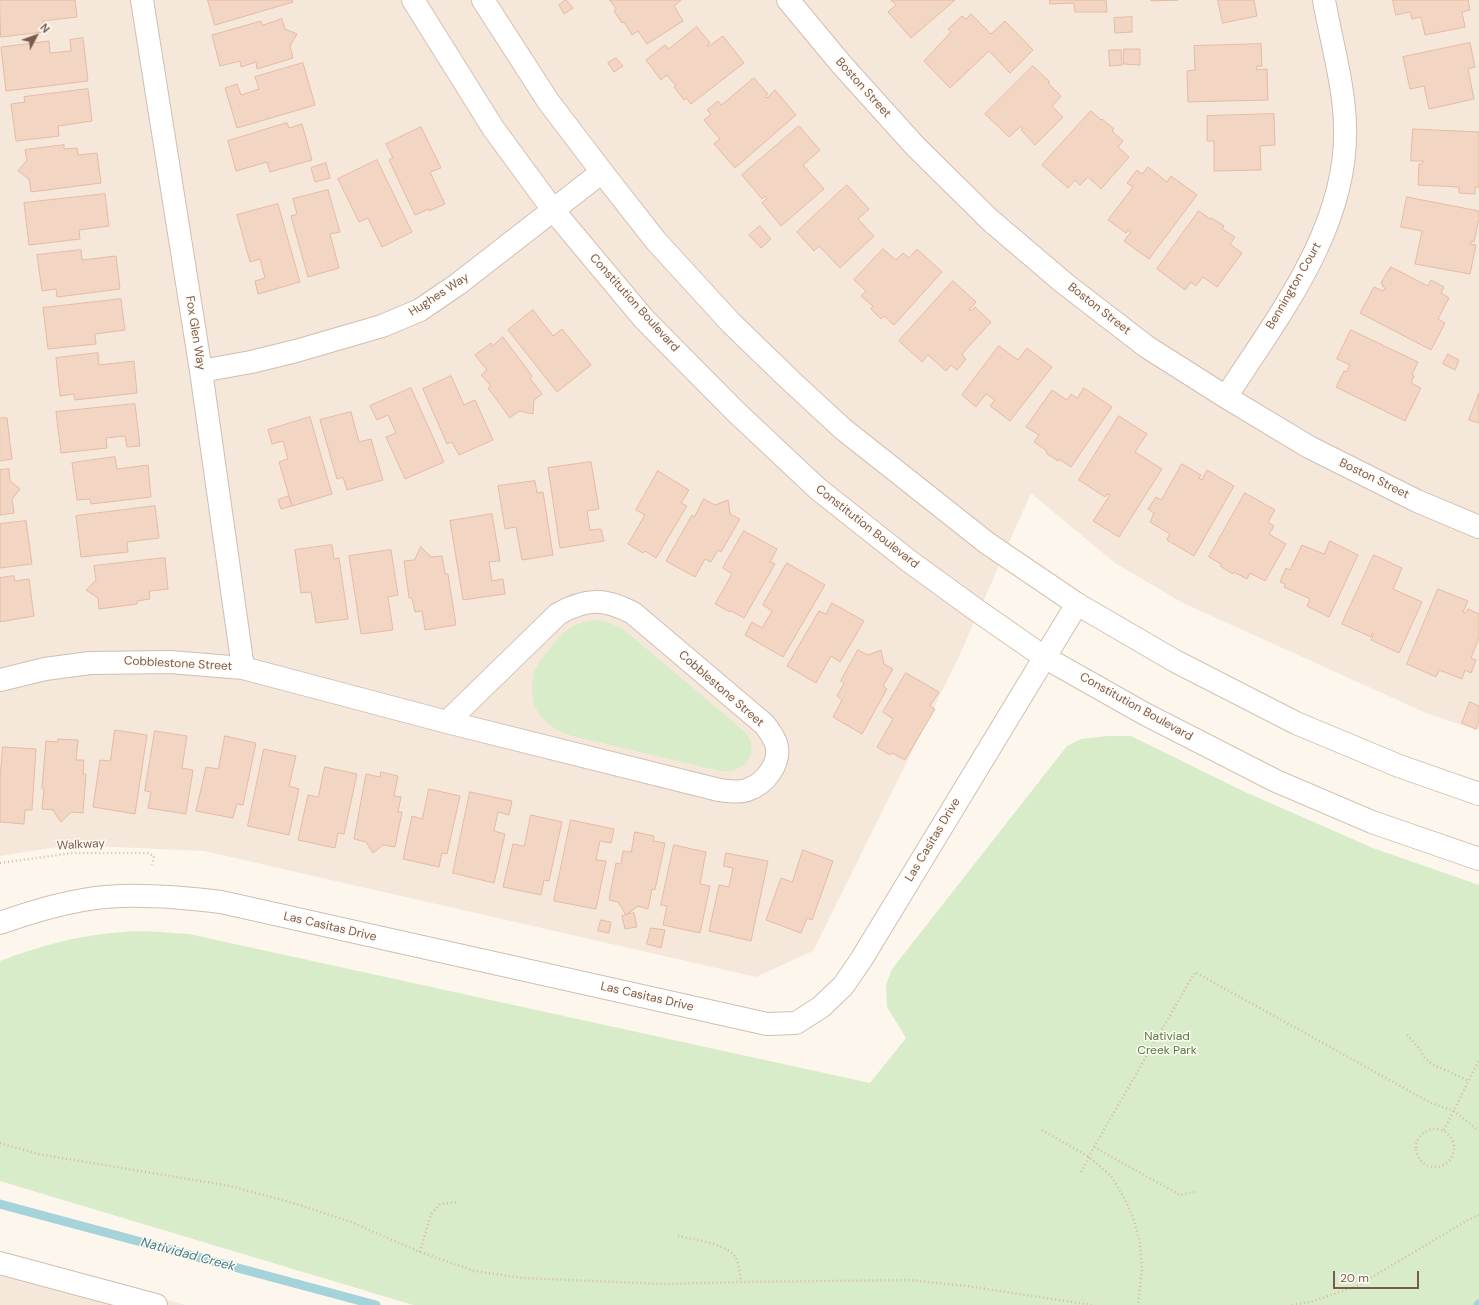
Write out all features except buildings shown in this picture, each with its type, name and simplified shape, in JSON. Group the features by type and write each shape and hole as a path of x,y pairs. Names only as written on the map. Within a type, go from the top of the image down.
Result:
{"street":[{"name":"Fox Glen Way","path":"142,0 201,371 243,668"},
{"name":"Constitution Boulevard","path":"413,0 493,128 553,210 644,319 735,411 818,489 909,561 1044,657 1145,714 1276,781 1372,822 1479,859"},
{"path":"483,0 548,101 656,241 731,323 837,424 987,543 1077,604 1175,661 1296,723 1399,766 1479,794"},
{"name":"Boston Street","path":"788,0 842,65 911,141 990,220 1064,283 1147,347 1226,398 1309,447 1417,500 1479,527"},
{"name":"Bennington Court","path":"1226,398 1312,260 1326,230 1336,198 1342,167 1345,125 1343,102 1324,0"},
{"name":"Hughes Way","path":"201,371 251,362 296,351 382,326 420,310 442,295 602,172"},
{"name":"Cobblestone Street","path":"0,680 45,669 90,662 170,662 243,668 447,722 719,790 746,790 758,784 768,776 774,766 777,755 776,744 771,733 764,724 632,613 619,606 606,602 592,601 579,603 558,614 447,722"},
{"name":"Las Casitas Drive","path":"0,923 31,912 64,904 120,896 189,898 222,902 768,1024 796,1023 821,1007 843,986 861,960 1077,604"},
{"path":"0,1263 156,1305"}],"path":[{"name":"Walkway","path":"0,862 73,853 148,853 154,856 152,866"},
{"path":"1081,1172 1194,972 1431,1103 1454,1111 1479,1131"},
{"path":"1407,1035 1420,1049 1425,1058 1432,1064 1469,1081"},
{"path":"1444,1130 1478,1066 1479,1060"},
{"path":"1431,1128 1444,1130 1449,1133 1453,1139 1455,1151 1452,1158 1443,1166 1437,1167 1424,1164 1417,1154 1416,1147 1420,1135 1431,1128"},
{"path":"1042,1130 1089,1157 1111,1176 1125,1199 1134,1220 1140,1243 1141,1263 1138,1305"},
{"path":"0,1143 38,1154 230,1186 293,1203 351,1222 420,1252 475,1271 522,1278 665,1284 909,1280 967,1286 1092,1305"},
{"path":"1094,1147 1180,1195 1197,1191"},
{"path":"420,1252 431,1214 440,1204 459,1202"},
{"path":"1292,1305 1314,1301 1357,1286 1468,1220 1479,1215"},
{"path":"678,1236 725,1248 732,1253 736,1259 741,1282"}],"shaded area":[{"path":"0,0 1479,0 1479,731 1426,713 1183,603 1115,563 1031,493 957,661 813,951 756,977 204,851 70,845 0,856"},
{"path":"0,1260 186,1305 0,1305"}],"green space":[{"path":"597,620 617,626 624,630 744,731 752,746 751,753 744,765 729,771 720,771 572,736 549,725 538,713 535,705 532,688 534,672 540,661 565,632 576,625"},
{"name":"Nativiad Creek Park","path":"1108,736 1131,736 1245,792 1373,848 1479,885 1479,1305 413,1305 0,1181 0,961 60,942 106,933 139,931 189,934 870,1083 906,1038 887,1007 886,985 892,969 1067,746 1081,739"}],"waterway":[{"name":"Natividad Creek","path":"0,1204 376,1305"}]}
